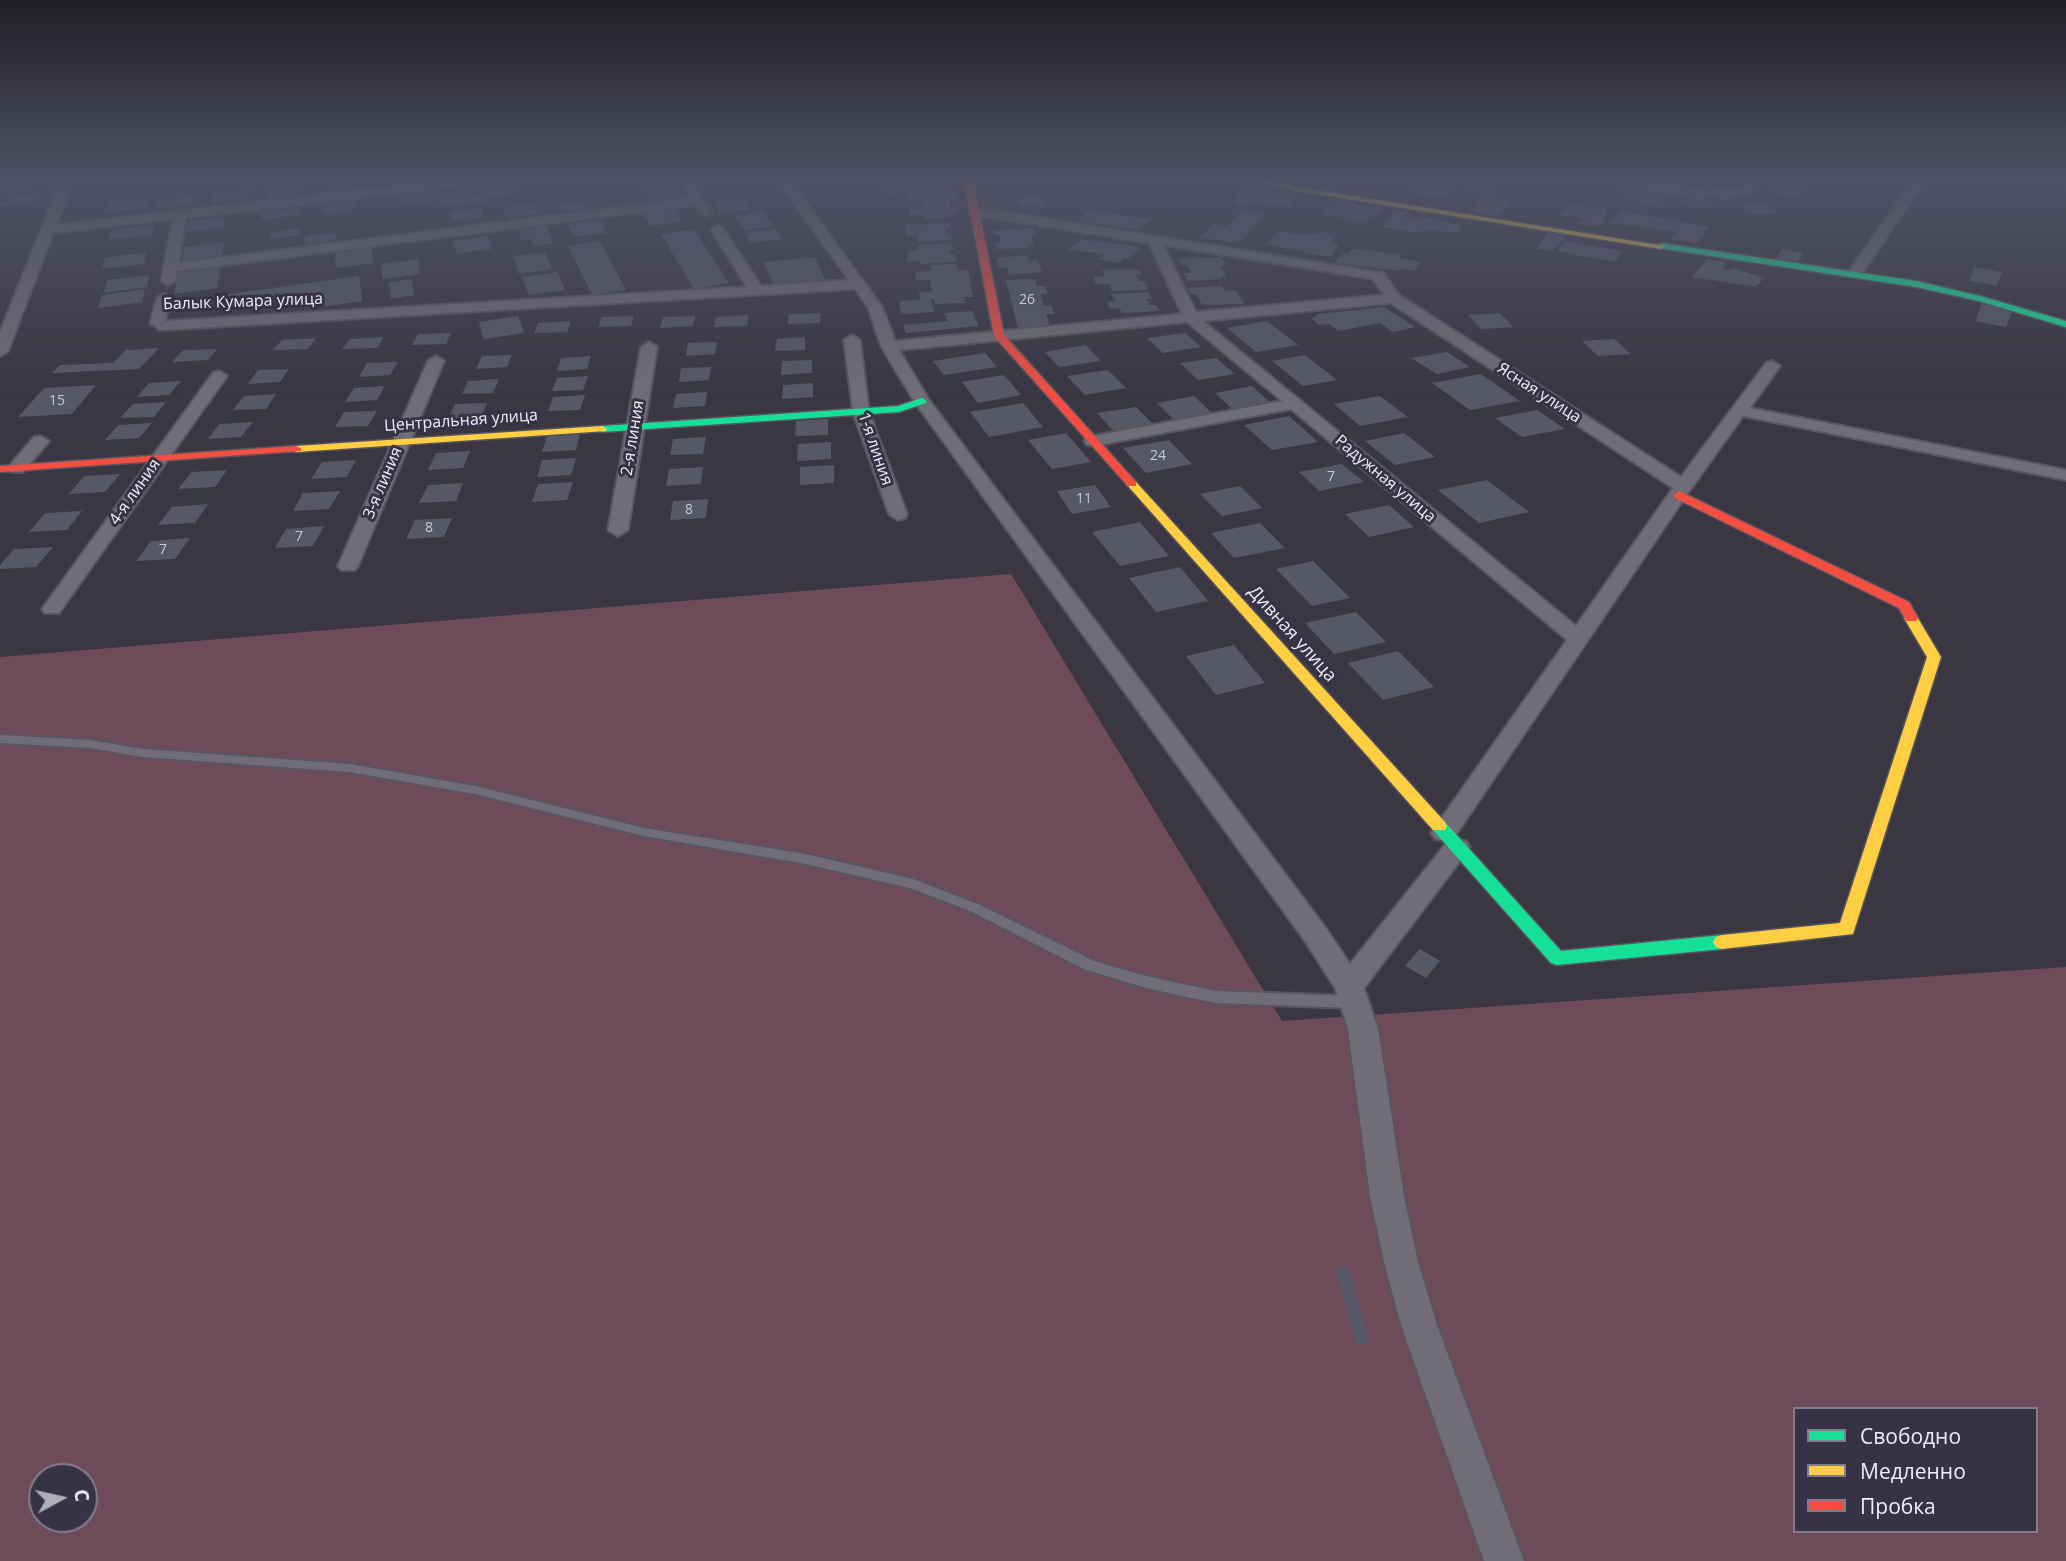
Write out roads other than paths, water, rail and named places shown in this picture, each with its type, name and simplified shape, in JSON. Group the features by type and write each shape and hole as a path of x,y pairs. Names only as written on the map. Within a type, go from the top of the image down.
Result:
{"street":[{"path":"0,351 40,251"},
{"path":"174,251 171,268 306,251"},
{"path":"731,251 757,291"},
{"path":"836,251 875,307 889,346 922,401 1315,934 1352,994 1365,1040 1387,1196 1401,1262 1419,1325 1504,1561"},
{"path":"982,251 999,336"},
{"path":"1159,251 1191,317"},
{"name":"Ясная улица","path":"1221,251 1378,276 1394,298 1681,491"},
{"path":"1693,251 1855,273 1983,298 2066,324"},
{"path":"1855,273 1870,251"},
{"name":"Балык Кумара улица","path":"171,268 157,323 160,326 860,284"},
{"path":"889,346 1394,298"},
{"name":"Радужная улица","path":"1191,317 1578,639"},
{"name":"Дивная улица","path":"999,336 1557,958 1847,929 1934,657 1904,605 1681,491"},
{"name":"1-я линия","path":"852,340 861,412 898,514"},
{"name":"2-я линия","path":"618,530 649,346"},
{"name":"3-я линия","path":"348,566 436,361"},
{"path":"1352,994 1578,639 1772,366"},
{"name":"4-я линия","path":"52,609 219,376"},
{"name":"Центральная улица","path":"8,468 861,412 899,409 922,401"},
{"path":"1093,441 1294,404"},
{"path":"1741,411 2066,475"},
{"path":"8,468 40,441"}],"lane":[{"path":"0,738 90,744 164,755 350,768 439,783 584,815 643,832 806,859 913,884 975,908 1089,965 1146,982 1215,997 1352,994"}]}
